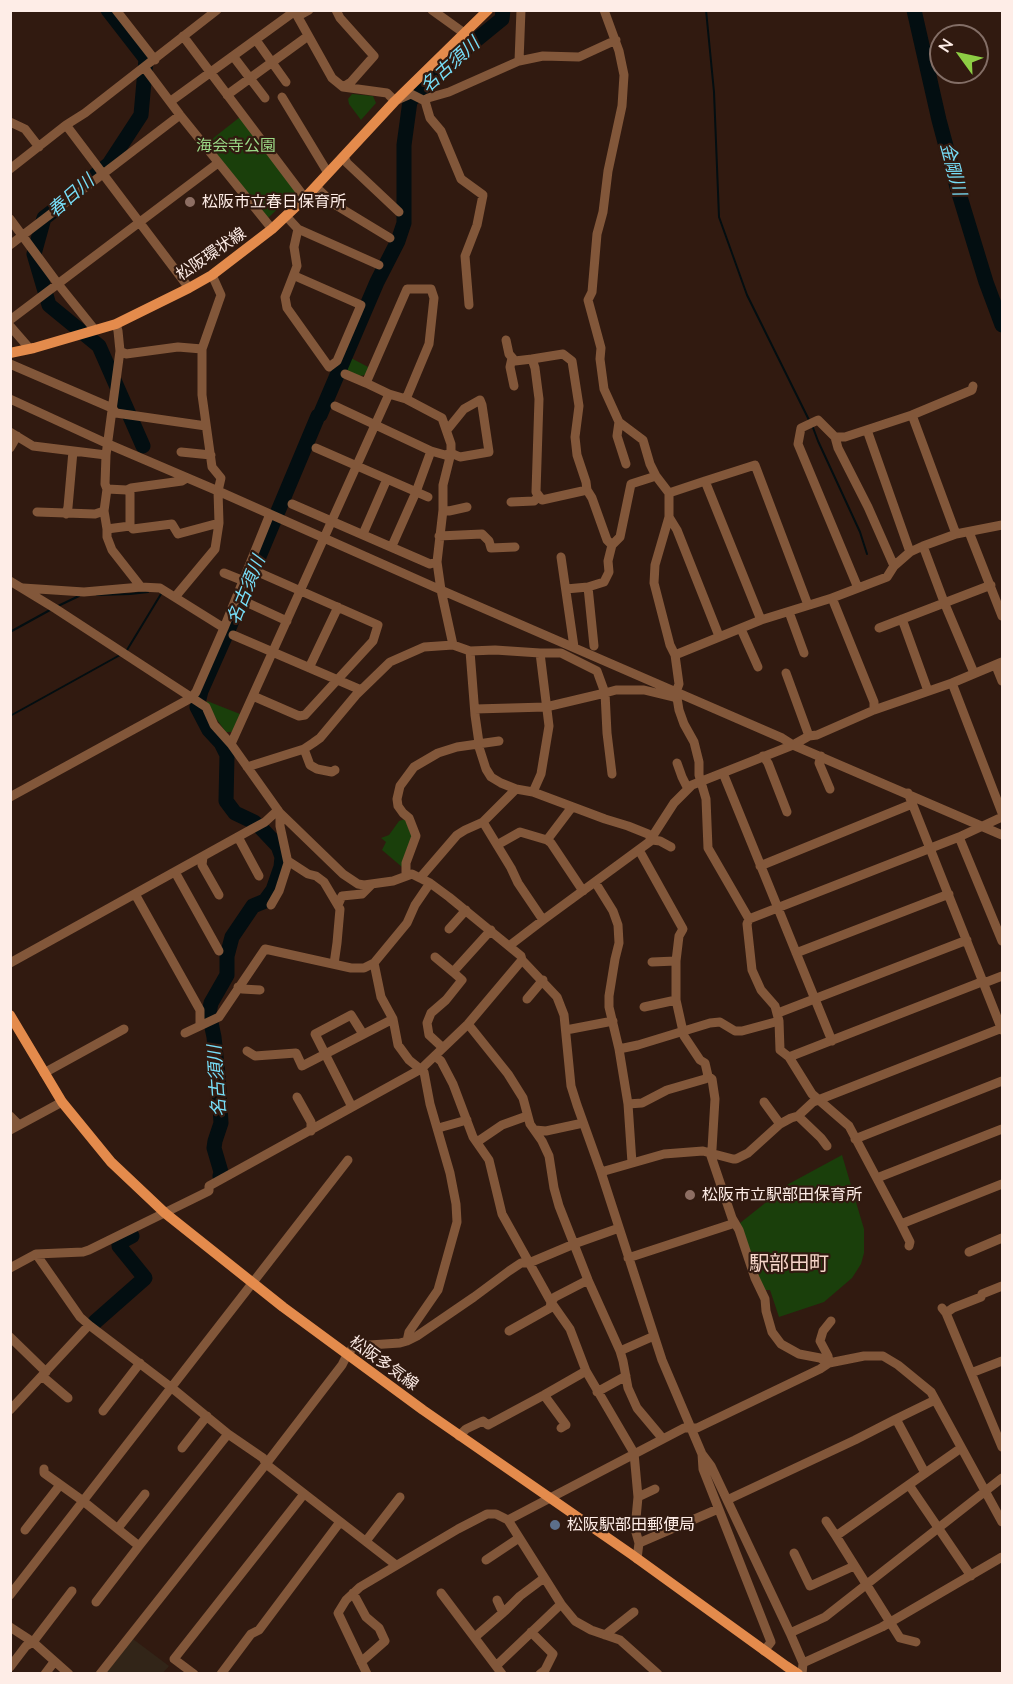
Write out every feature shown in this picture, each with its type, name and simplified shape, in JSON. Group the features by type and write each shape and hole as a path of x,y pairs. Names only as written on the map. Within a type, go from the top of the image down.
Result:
{"main road":[{"name":"松阪環状線","path":"10,353 116,324 212,274 272,229 305,198 395,101 488,11"},
{"name":"松阪多気線","path":"10,1015 62,1102 111,1162 165,1213 252,1283 459,1436 637,1559 764,1651 786,1670 801,1670"}],"street":[{"path":"10,169 217,10"},
{"path":"171,101 296,13 309,10"},
{"path":"336,10 340,18 374,56 351,82 343,87"},
{"path":"432,10 464,33"},
{"path":"519,61 521,10"},
{"path":"475,709 546,707 616,690 644,690 673,697 679,684 675,655 670,645 654,583 655,565 669,517 669,493 650,465 643,440 619,422 604,389 601,348 588,300 592,292 597,234 603,212 608,171 622,106 624,75 604,10"},
{"path":"121,12 154,60"},
{"path":"296,13 332,78 343,87 387,93 395,101 411,94 425,101 430,118 441,130 461,179 483,195 477,225 465,256 469,305"},
{"path":"183,36 305,198"},
{"path":"227,95 308,36"},
{"path":"256,40 286,82"},
{"path":"425,101 519,61 543,56 579,57 615,40"},
{"path":"233,56 265,98"},
{"path":"144,67 272,229"},
{"path":"282,97 328,173"},
{"path":"10,245 180,115"},
{"path":"10,122 25,129 39,147"},
{"path":"66,125 189,288"},
{"path":"344,157 347,163 399,212"},
{"path":"10,320 218,163"},
{"path":"316,187 334,204 390,238"},
{"path":"286,216 298,229 379,265"},
{"path":"10,219 95,330"},
{"path":"295,276 360,305 337,361 329,368 287,308 285,297 297,266 294,247 298,229"},
{"path":"176,598 215,549 219,524 218,491 221,478 212,467 202,396 202,349 221,295 212,274"},
{"path":"366,383 407,289 431,289 434,298 429,344 406,399"},
{"path":"116,324 120,351 106,455 105,484 107,489 104,511 107,537 112,550 141,587"},
{"path":"10,326 30,349"},
{"path":"507,340 509,354 515,362 562,354 572,361 579,406 575,437 577,455 587,490 612,545"},
{"path":"120,351 126,354 178,347 202,349"},
{"path":"512,358 510,367 514,386"},
{"path":"532,359 539,399 536,492 542,500 587,490"},
{"path":"10,364 112,408 116,413 207,426"},
{"path":"345,374 389,394 406,399 442,418 447,429 452,444 452,453 443,485 437,562 453,645"},
{"path":"835,438 845,437 912,415 972,390 973,386"},
{"path":"231,744 389,394"},
{"path":"10,399 1002,835"},
{"path":"335,406 431,451 445,455 452,453 460,457 489,452 480,400 464,409 447,429"},
{"path":"912,415 956,534"},
{"path":"858,588 798,444 801,428 818,420 835,438 894,566"},
{"path":"619,422 617,436 626,464"},
{"path":"867,430 910,552"},
{"path":"10,448 14,434 33,446 106,455"},
{"path":"316,448 428,497"},
{"path":"66,514 73,451"},
{"path":"392,546 431,451"},
{"path":"182,452 211,455"},
{"path":"669,493 755,465 808,605"},
{"path":"566,589 604,582 609,572 608,561 612,545 620,537 631,484 656,476"},
{"path":"107,489 128,490 182,481 187,478"},
{"path":"363,534 387,479"},
{"path":"705,481 761,620"},
{"path":"128,490 130,526"},
{"path":"511,502 534,501 539,496"},
{"path":"291,504 430,564 437,562"},
{"path":"442,510 449,511 467,507"},
{"path":"37,512 95,514 104,511"},
{"path":"10,796 191,698 196,692 224,628 270,514"},
{"path":"669,517 677,530 719,636"},
{"path":"107,529 172,524 178,534 219,524"},
{"path":"675,655 761,620 832,598 887,577 894,566 910,552 923,546 956,534 1002,525"},
{"path":"969,532 1002,616"},
{"path":"439,536 482,534 489,541 491,548 515,547"},
{"path":"923,546 974,673"},
{"path":"561,557 574,647"},
{"path":"224,573 244,581"},
{"path":"253,696 299,716 304,715 373,641 378,625 260,573"},
{"path":"10,581 206,707 214,725 231,744 279,812 343,874 358,884 393,881 412,874 420,878 466,910 521,956 522,960 543,980 560,1001 566,1030 572,1086 662,1360 702,1454 711,1466 790,1633 801,1670 890,1623 1002,1557"},
{"path":"879,628 990,585"},
{"path":"588,586 594,646"},
{"path":"21,588 84,592 141,587 160,588 224,628"},
{"path":"832,598 874,702 874,711"},
{"path":"248,603 287,621"},
{"path":"309,668 338,607"},
{"path":"789,612 804,652"},
{"path":"902,619 928,691"},
{"path":"741,629 758,667"},
{"path":"233,635 361,690"},
{"path":"247,768 304,749 320,738 361,690 390,662 424,647 453,645 470,651 561,653 597,670 605,693 612,774"},
{"path":"470,651 478,743 486,769 491,777 516,789 533,792 628,826 648,834 652,840 660,841 671,847"},
{"path":"533,792 541,774 549,726 540,653"},
{"path":"509,946 652,840 674,803 692,785 793,745 809,736 817,735 999,664 1002,681"},
{"path":"786,673 809,736"},
{"path":"952,683 1002,813"},
{"path":"676,692 679,710 694,742 699,762 699,775 706,799 708,848 749,919 747,924 752,970 761,990 776,1006 779,1017 780,1050 789,1058 808,1089 846,1122 901,1224 910,1242 909,1246"},
{"path":"406,876 406,863 416,836 409,818 398,806 400,786 414,767 438,753 457,747 499,741"},
{"path":"304,749 310,765 325,771 336,770"},
{"path":"763,756 768,763 787,812"},
{"path":"821,756 819,763 830,789"},
{"path":"677,763 688,789"},
{"path":"723,773 832,1041"},
{"path":"420,878 457,835 483,822 516,789"},
{"path":"601,1172 664,1154 703,1151 733,1160 748,1153 780,1124 798,1116 813,1102 1002,1029 908,793"},
{"path":"760,866 912,804"},
{"path":"547,840 572,807"},
{"path":"10,963 265,822 279,812"},
{"path":"271,905 279,891 288,863 279,812"},
{"path":"749,919 959,837 1002,817"},
{"path":"483,822 518,883 543,920"},
{"path":"497,846 520,832 547,840 583,891"},
{"path":"238,837 259,876"},
{"path":"959,837 1002,941"},
{"path":"639,850 683,929 678,936 676,961 676,1000 682,1030 700,1060 705,1063 708,1076 712,1079 715,1099 710,1153 755,1278 765,1299 769,1326 781,1344 799,1354 820,1358 829,1363"},
{"path":"202,857 202,864 219,895"},
{"path":"288,861 324,882 338,905 340,913 334,964"},
{"path":"175,872 219,951"},
{"path":"595,882 613,911 618,925 620,943 609,996 628,1104 632,1163"},
{"path":"338,905 342,896 362,894 372,884"},
{"path":"185,1033 219,1017 266,949 358,969 374,963 407,923 415,905 430,884"},
{"path":"135,894 200,1010 202,1025"},
{"path":"796,953 949,894"},
{"path":"450,929 466,910"},
{"path":"453,972 491,930"},
{"path":"619,1048 638,1045 710,1023 720,1022 735,1031 742,1031 779,1017 815,998 967,940"},
{"path":"435,957 462,980 432,1014 427,1023 429,1035 443,1048"},
{"path":"10,1268 36,1254 83,1252 165,1213 209,1191 209,1186 422,1069 468,1024 522,960"},
{"path":"652,962 676,961"},
{"path":"374,963 381,997 393,1019 398,1045 409,1060 424,1072 456,1203 457,1222 438,1290 409,1332 407,1341"},
{"path":"789,1058 1002,976"},
{"path":"527,999 543,980"},
{"path":"238,987 260,990"},
{"path":"644,1007 676,1000"},
{"path":"352,1107 315,1034 351,1015 363,1034"},
{"path":"247,1051 255,1056 296,1053 302,1066 393,1019"},
{"path":"566,1030 613,1021"},
{"path":"468,1024 508,1074 523,1098 530,1124 549,1156 559,1206 588,1280 620,1351 628,1388 637,1408 663,1439"},
{"path":"44,1072 124,1029"},
{"path":"435,1056 441,1061 453,1084 473,1137 489,1160 502,1214 551,1302 570,1329 586,1371 634,1453 638,1497 635,1529 639,1543 637,1559"},
{"path":"628,1104 642,1103 667,1090 705,1079 708,1076"},
{"path":"855,1139 1002,1080"},
{"path":"297,1097 311,1122 311,1131"},
{"path":"10,1116 15,1127 62,1102"},
{"path":"764,1102 780,1124"},
{"path":"477,1142 502,1125 527,1116"},
{"path":"798,1116 827,1146"},
{"path":"442,1127 467,1120"},
{"path":"535,1130 546,1131 583,1123"},
{"path":"877,1178 1002,1129"},
{"path":"542,1141 546,1131"},
{"path":"10,1595 348,1160"},
{"path":"901,1224 1002,1184"},
{"path":"628,1258 735,1223"},
{"path":"100,1674 266,1464 354,1346 407,1341 521,1263 529,1263 619,1228"},
{"path":"969,1252 1002,1238"},
{"path":"36,1254 80,1317 89,1325 396,1565"},
{"path":"509,1331 550,1308 555,1297 588,1280"},
{"path":"1002,1286 944,1311 1002,1448"},
{"path":"829,1363 820,1341 823,1331 831,1321"},
{"path":"10,1410 89,1325"},
{"path":"620,1351 654,1336"},
{"path":"10,1337 68,1398"},
{"path":"508,1520 684,1428 698,1428 829,1363 864,1356 883,1356 931,1392 1002,1522"},
{"path":"971,1373 1002,1361"},
{"path":"104,1411 140,1363"},
{"path":"459,1436 466,1429 483,1421 488,1425 586,1371"},
{"path":"597,1392 626,1376"},
{"path":"544,1395 566,1425 561,1428"},
{"path":"727,1500 935,1400"},
{"path":"182,1448 207,1416"},
{"path":"896,1419 925,1473"},
{"path":"96,1602 228,1434"},
{"path":"836,1536 962,1448"},
{"path":"702,1454 703,1469 771,1642 764,1651"},
{"path":"44,1469 44,1473 139,1546"},
{"path":"790,1633 825,1617 1002,1478"},
{"path":"25,1530 60,1485"},
{"path":"909,1485 971,1576"},
{"path":"638,1497 655,1489"},
{"path":"118,1528 144,1494"},
{"path":"194,1674 174,1659 304,1494"},
{"path":"366,1541 400,1497"},
{"path":"639,1543 718,1509"},
{"path":"367,1674 338,1613 346,1600 360,1587 396,1565 488,1514 496,1514 508,1520 561,1604 575,1622 620,1640 658,1674"},
{"path":"723,1521 735,1516"},
{"path":"826,1521 900,1638 916,1642"},
{"path":"221,1674 251,1634 259,1630 340,1522"},
{"path":"486,1560 519,1538"},
{"path":"794,1553 810,1586 854,1566"},
{"path":"475,1637 520,1596 544,1578"},
{"path":"10,1666 26,1646 33,1642 72,1591"},
{"path":"353,1593 366,1617 379,1628 385,1641 361,1662"},
{"path":"441,1593 499,1670 531,1632 561,1604"},
{"path":"497,1600 504,1613"},
{"path":"605,1635 634,1612"},
{"path":"10,1627 33,1642 69,1674"},
{"path":"531,1632 553,1654 544,1672"},
{"path":"45,1674 54,1662"}],"shaded area":[{"path":"133,1639 169,1666 163,1673 105,1674"}],"green space":[{"path":"352,94 373,96 376,103 361,120 349,104 348,99"},
{"name":"海会寺公園","path":"240,117 296,191 267,219 207,143"},
{"path":"351,358 370,368 365,375 360,376 346,370"},
{"path":"207,701 240,714 232,732 226,732 207,706"},
{"path":"405,819 412,837 402,867 382,850 386,842 381,838 389,835 399,821"},
{"path":"842,1155 864,1229 864,1253 861,1264 852,1278 824,1302 779,1317 770,1290 762,1290 740,1223 783,1187"}],"waterway":[{"name":"春日川","path":"92,178 109,164 141,115 146,59 108,10"},
{"name":"名古須川","path":"220,1176 221,1172 214,1148 221,1123 218,1075 209,1013 211,1003 227,975 227,956 232,937 253,906 265,901 273,890 282,857 278,846 261,828 235,813 226,801 227,755 221,743 209,730 197,707 201,691 318,416 377,282 398,241 404,223 404,145 410,101 453,59 502,19 503,10"},
{"path":"706,10 714,92 719,217 747,295 809,420"},
{"name":"金剛川","path":"914,10 957,187 986,282 1002,325"},
{"name":"春日川","path":"53,211 44,218 34,254 49,305 99,346 143,446"},
{"path":"812,425 860,532 867,554"},
{"path":"97,595 148,592"},
{"path":"127,650 161,594"},
{"path":"58,606 79,596"},
{"path":"10,632 50,610"},
{"path":"10,716 120,655"},
{"name":"名古須川","path":"95,1322 145,1278 119,1246 119,1243 132,1236"}],"place":[{"name":"松阪市立春日保育所","path":"190,202"},
{"name":"松阪市立駅部田保育所","path":"690,1195"},
{"name":"松阪駅部田郵便局","path":"555,1525"}],"district":[{"name":"駅部田町","path":"789,1264"}]}
